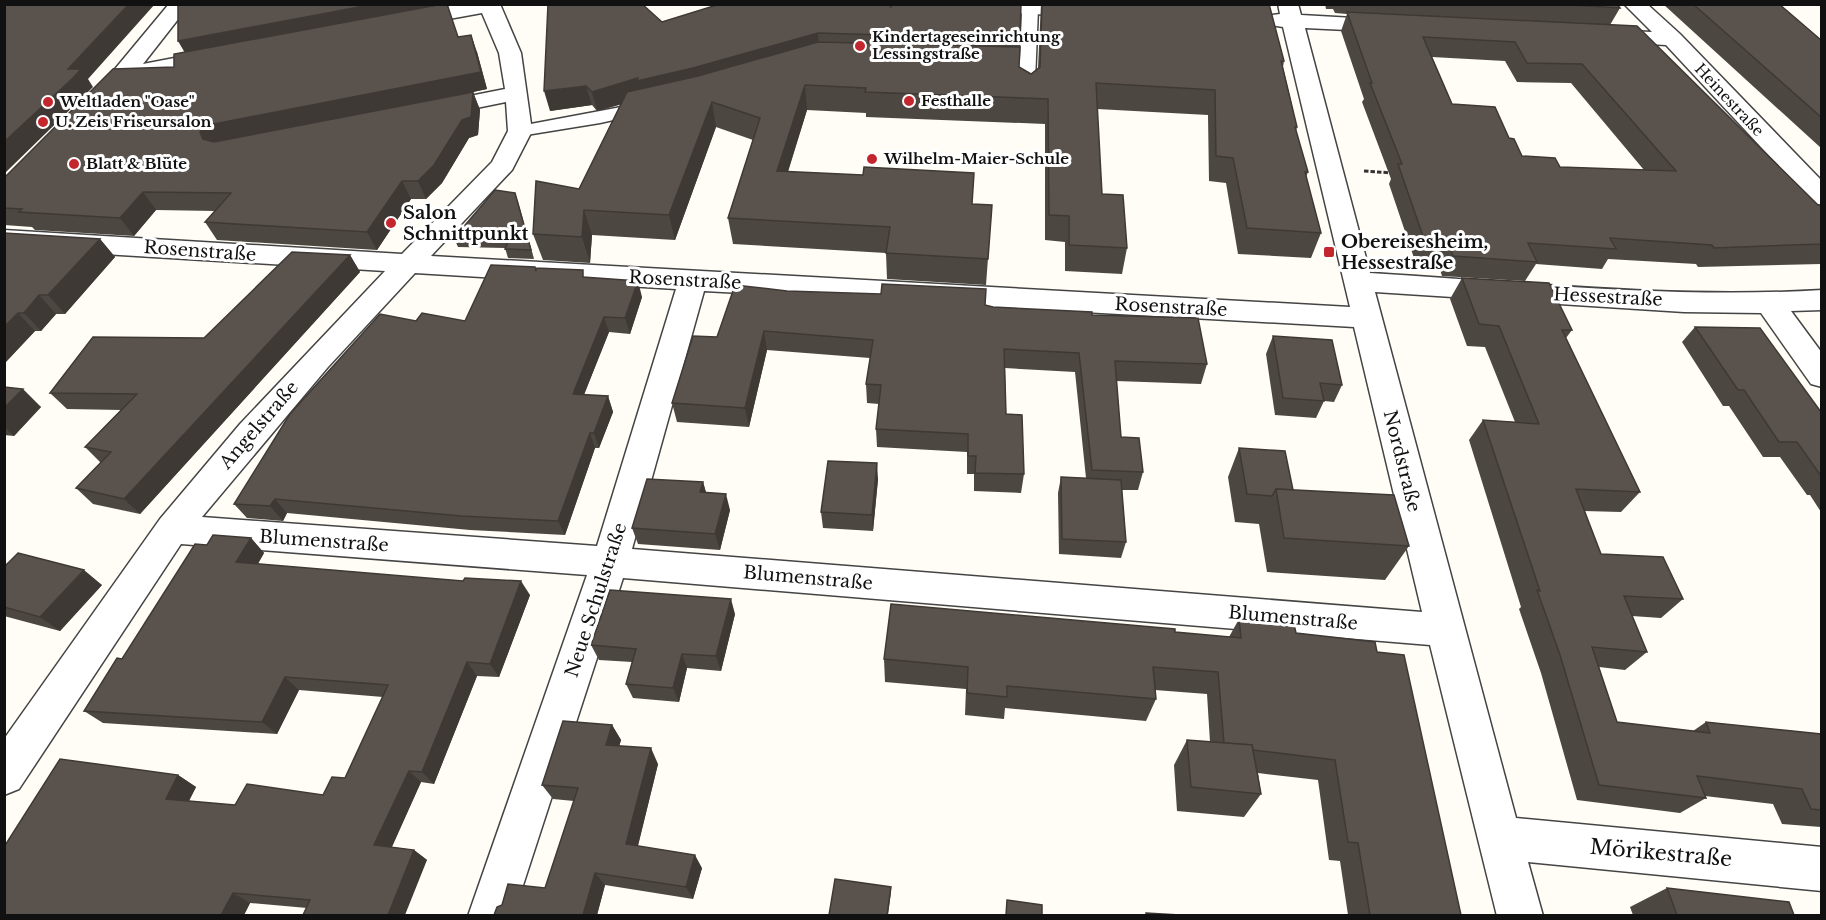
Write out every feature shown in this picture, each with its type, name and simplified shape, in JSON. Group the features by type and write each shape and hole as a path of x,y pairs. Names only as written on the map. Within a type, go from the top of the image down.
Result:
{"street":[{"path":"99,100 180,4"},
{"path":"960,4 1113,12"},
{"name":"Heinestraße","path":"1634,4 1672,39 1821,197"},
{"path":"386,24 489,5 510,53 517,93 520,131"},
{"path":"1244,19 1290,13 1411,27"},
{"name":"Nordstraße","path":"1290,13 1445,630 1520,915"},
{"path":"1577,35 1672,39"},
{"path":"123,74 237,52"},
{"path":"412,114 517,93"},
{"name":"Angelstraße","path":"4,776 172,529 258,424 503,165 520,131"},
{"name":"Rosenstraße","path":"4,239 693,281 1366,318"},
{"name":"Neue Schulstraße","path":"490,915 610,562 693,281"},
{"name":"Hessestraße","path":"1358,282 1672,301 1769,303 1821,300"},
{"path":"1769,303 1821,376"},
{"name":"Blumenstraße","path":"172,529 1445,630"},
{"name":"Mörikestraße","path":"1501,838 1821,869"}],"lane":[{"path":"1028,92 1030,9"},
{"path":"970,63 1027,64"},
{"path":"520,131 600,118 668,102"}],"path":[{"path":"1329,169 1400,173"}],"building":[{"path":"4,4 129,4 68,69 81,69 73,78 4,142"},
{"path":"178,4 375,4 178,41"},
{"path":"447,4 458,37 471,35 481,72 204,126 200,132 203,139 214,142 473,92 471,117 462,120 434,165 418,181 402,181 367,232 205,222 231,193 143,192 120,218 19,212 22,209 4,208 4,178 113,69 174,67 174,54"},
{"path":"548,4 642,4 662,22 720,4 888,4 891,7 891,4 1021,4 1020,39 818,33 693,68 637,81 638,78 592,92 586,86 544,91"},
{"path":"1042,4 1269,4 1284,61 1281,61 1297,127 1295,127 1308,172 1305,172 1321,233 1247,228 1233,158 1216,156 1215,90 1096,83 1102,194 1123,195 1127,248 1069,245 1069,216 1049,215 1048,99 865,92 866,88 805,85 777,171 863,175 864,167 974,173 972,204 992,205 988,259 886,253 890,227 728,218 760,118 712,102 669,215 584,210 582,237 533,234 536,181 579,189 627,92 698,76 818,42 1020,47 1019,67 1031,74 1040,67"},
{"path":"1554,4 1617,4 1620,8"},
{"path":"1693,4 1779,4 1821,40 1821,117"},
{"path":"1347,12 1637,26 1818,205 1821,205 1821,244 1714,248 1712,245 1610,238 1616,249 1528,243 1537,262 1453,256 1447,240 1424,239 1398,164 1402,164 1370,83 1372,83","holes":["1423,37 1515,42 1527,63 1582,64 1676,171 1560,167 1555,158 1522,156 1514,139 1509,138 1495,107 1452,104"]},
{"path":"495,190 515,193 531,250 505,249 509,240 454,238"},
{"path":"4,233 100,239 48,295 39,295 24,313 18,313 4,327"},
{"path":"292,252 350,255 124,499 76,488 111,452 85,447 137,394 50,393 93,337 204,338"},
{"path":"491,265 535,267 536,271 536,268 583,270 583,277 638,281 625,318 604,317 573,394 608,396 594,433 590,433 558,521 461,516 275,499 270,506 234,504 290,414 380,314 416,321 422,313 465,321"},
{"path":"1462,278 1549,283 1572,330 1562,330 1640,492 1576,489 1601,554 1663,557 1683,599 1624,596 1647,652 1592,647 1617,722 1710,733 1706,722 1821,734 1821,810 1811,809 1802,789 1697,776 1706,798 1599,785 1560,655 1537,590 1540,591 1483,420 1539,424 1499,326 1479,324"},
{"path":"882,284 986,289 985,305 993,307 1092,312 1092,315 1198,318 1207,364 1115,361 1121,437 1139,438 1143,472 1092,470 1079,353 1004,349 1006,414 1022,415 1024,474 975,473 976,456 968,456 968,434 876,429 881,385 866,384 873,340 764,331 745,408 672,403 693,336 717,337 735,285 787,291 881,294"},
{"path":"1695,327 1760,328 1821,412 1821,476 1797,442 1779,442 1744,390 1738,390"},
{"path":"1273,336 1332,340 1342,385 1320,383 1324,401 1283,398"},
{"path":"4,387 23,389 4,408"},
{"path":"1239,448 1285,451 1293,490 1276,489 1272,496 1247,494"},
{"path":"828,461 877,463 872,515 821,512"},
{"path":"1061,477 1121,480 1126,542 1062,539"},
{"path":"647,479 703,482 700,492 726,494 715,534 632,528"},
{"path":"1276,489 1394,495 1409,546 1284,538"},
{"path":"213,535 251,538 236,562 463,581 465,578 521,581 490,664 467,662 422,772 409,771 374,845 414,850 388,915 303,915 310,900 233,893 221,915 4,915 4,847 60,759 178,775 166,799 235,805 247,784 323,795 332,777 345,778 388,685 285,677 262,722 84,711 117,658 122,659 195,544 207,545"},
{"path":"18,553 84,570 40,617 4,607 4,567"},
{"path":"610,590 731,599 716,656 682,654 673,688 626,684 636,649 591,645"},
{"path":"891,604 1175,629 1175,632 1241,638 1239,619 1294,624 1296,633 1375,642 1377,652 1404,655 1461,915 1370,915 1358,843 1348,842 1335,760 1253,750 1252,745 1224,743 1218,672 1153,667 1156,699 1007,686 1007,697 967,693 968,667 884,659"},
{"path":"563,721 612,725 606,745 651,748 626,844 695,855 686,887 595,873 583,915 494,915 497,907 502,905 508,884 545,888 578,788 542,785"},
{"path":"1187,740 1252,745 1261,794 1191,787"},
{"path":"835,879 891,887 887,915 829,915"},
{"path":"1667,888 1789,902 1794,915 1677,915"},
{"path":"1007,900 1042,905 1042,915 1006,915"},
{"path":"1146,913 1180,915 1146,915"}],"place":[{"name":"Kindertageseinrichtung Lessingstraße","path":"860,46"},
{"name":"Festhalle","path":"909,101"},
{"name":"Weltladen \"Oase\"","path":"48,102"},
{"name":"U. Zeis Friseursalon","path":"43,122"},
{"name":"Wilhelm-Maier-Schule","path":"872,159"},
{"name":"Blatt & Blüte","path":"74,164"},
{"name":"Salon Schnittpunkt","path":"391,223"},
{"name":"Obereisesheim, Hessestraße","path":"1329,252"}]}
